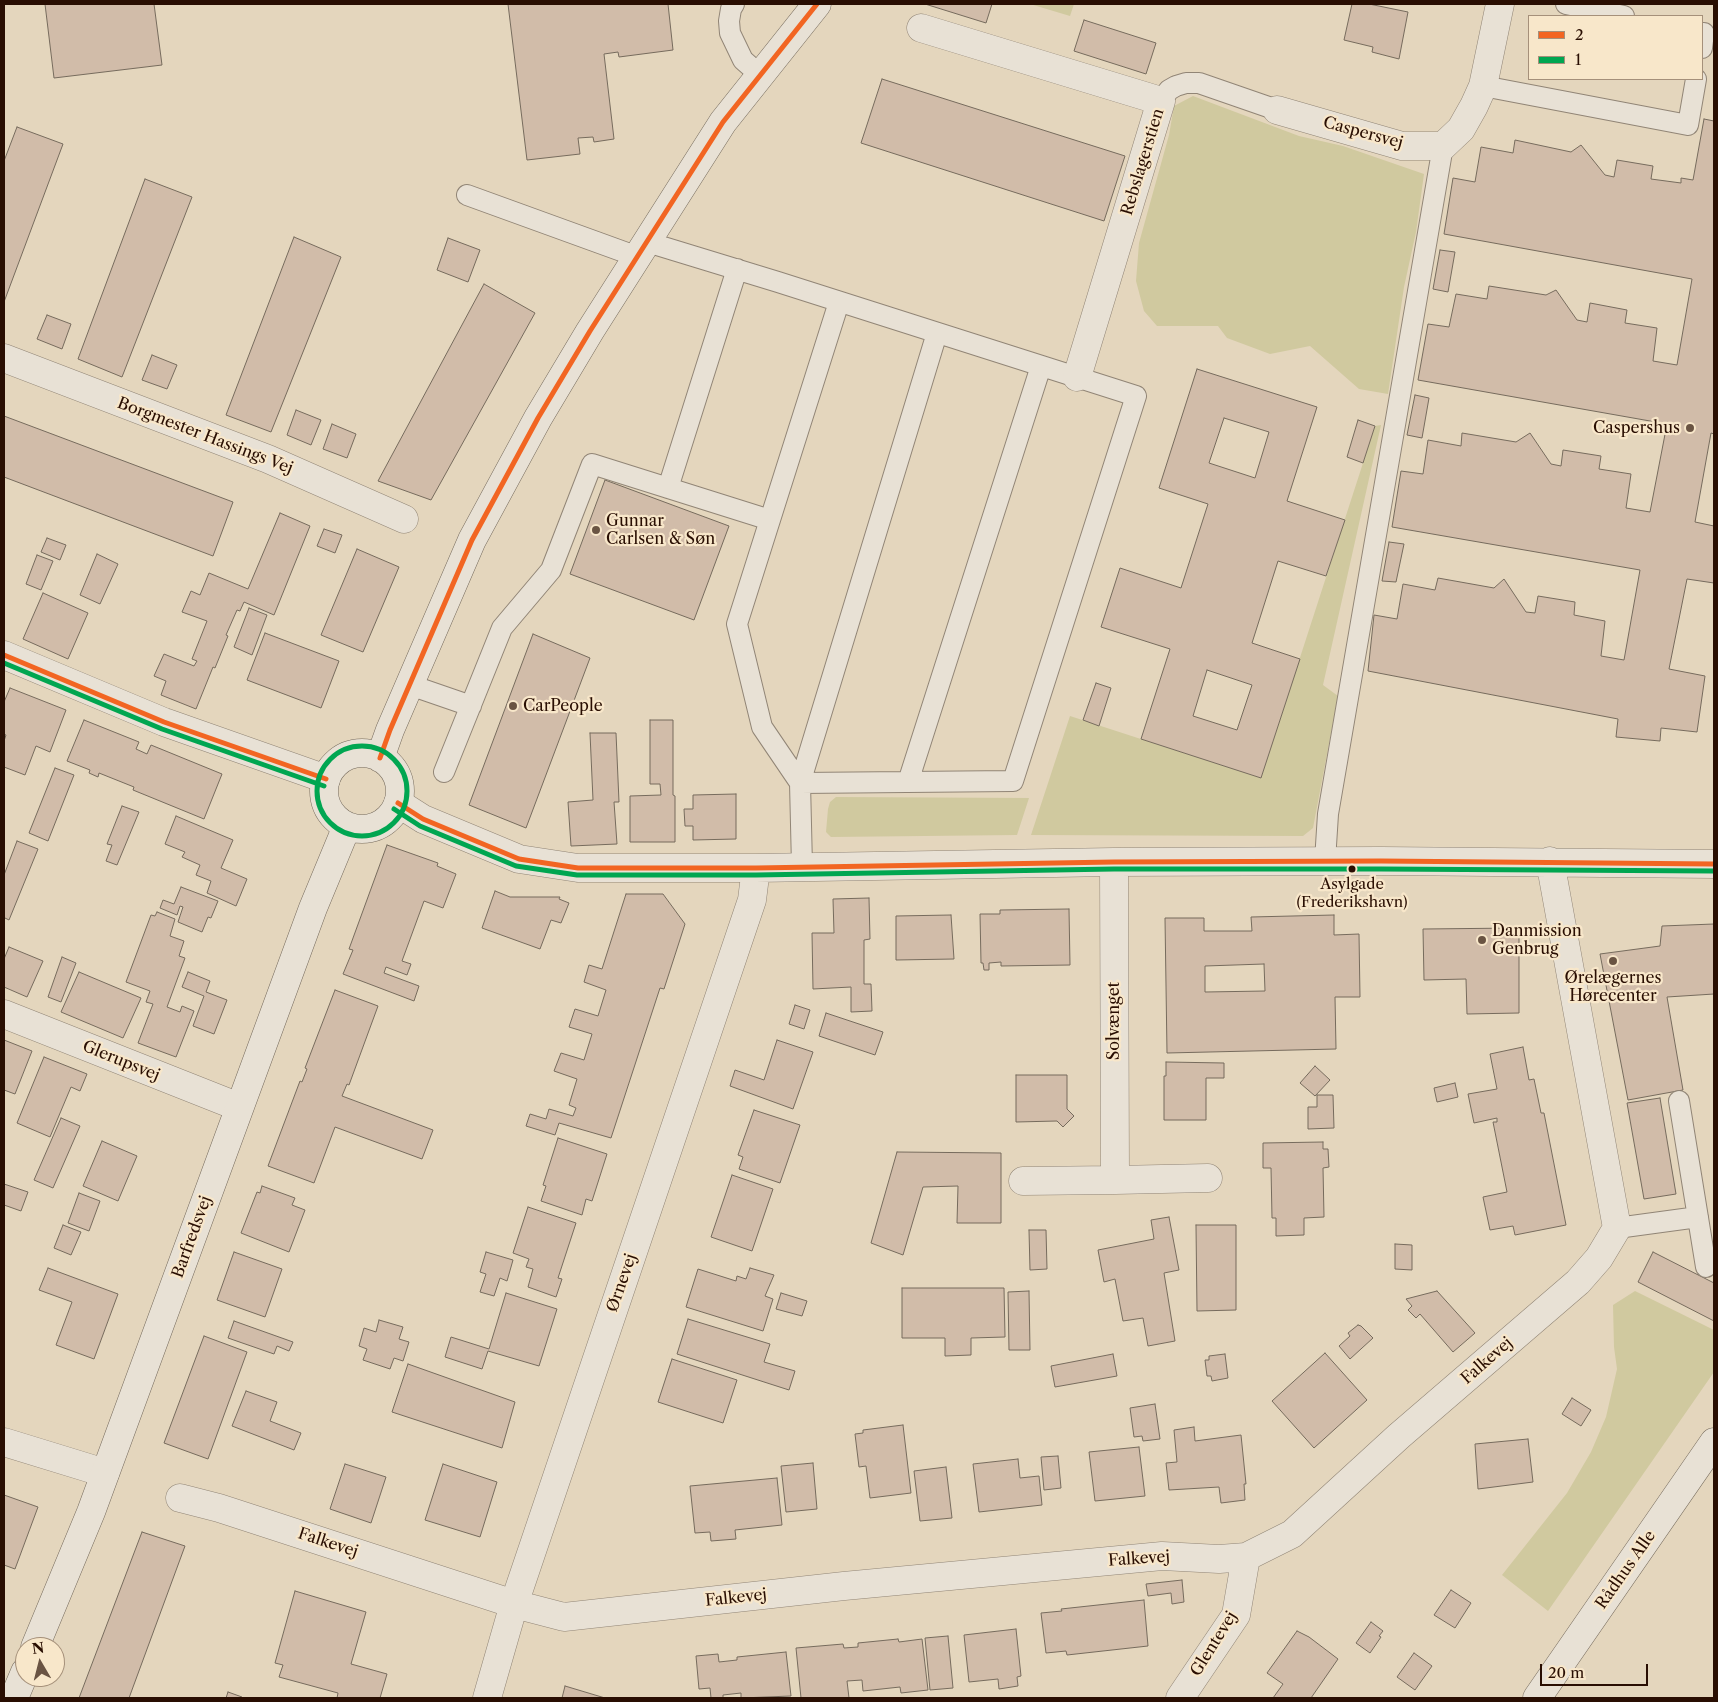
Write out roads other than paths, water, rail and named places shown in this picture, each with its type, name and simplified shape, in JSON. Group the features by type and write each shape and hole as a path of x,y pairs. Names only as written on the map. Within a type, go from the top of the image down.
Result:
{"street":[{"path":"380,758 390,730 472,540 538,418 590,331 723,122 817,4"},
{"path":"1443,146 1461,129 1483,86 1500,4"},
{"name":"Rebslagerstien","path":"921,28 1161,101 1077,377"},
{"name":"Caspersvej","path":"1278,110 1402,146 1443,146"},
{"name":"Borgmester Hassings Vej","path":"4,358 268,459 404,519"},
{"path":"4,655 164,722 326,779"},
{"path":"354,754 367,754 380,758 395,772 399,788 398,804 392,815 383,823 372,828 359,830 347,826 330,812 325,802 324,790 326,779 332,768 342,759 354,754"},
{"path":"398,804 423,819 519,859 578,868 756,868 1114,862 1325,861 1550,861 1714,864"},
{"name":"Barfredsvej","path":"39,1637 91,1512 313,908 347,826"},
{"path":"1550,861 1617,1228"},
{"name":"Solvænget","path":"1114,862 1115,1180"},
{"name":"Ørnevej","path":"486,1698 514,1604 752,900 756,868"},
{"name":"Glerupsvej","path":"4,1014 239,1107"},
{"path":"1023,1181 1208,1178"},
{"name":"Falkevej","path":"180,1498 219,1508 514,1604 564,1617 844,1586 1162,1556 1219,1559 1246,1557 1292,1534 1399,1436 1578,1282 1599,1258 1617,1228"},
{"path":"4,1442 105,1473"},
{"name":"Rådhus Alle","path":"1537,1698 1714,1442"},
{"name":"Glentevej","path":"1180,1698 1236,1615 1246,1557"}],"lane":[{"path":"734,4 729,20 730,32 742,60 760,75"},
{"path":"1566,4 1619,15"},
{"path":"1483,86 1688,125 1696,80"},
{"path":"1161,101 1169,90 1176,86 1186,83 1199,83 1278,110"},
{"path":"1325,861 1328,814 1443,146"},
{"path":"467,195 643,250 737,270 1136,396 1013,781 800,783"},
{"path":"668,488 737,270"},
{"path":"800,783 762,727 737,624 839,302"},
{"path":"802,866 800,783 937,332"},
{"path":"908,782 1041,366"},
{"path":"444,772 502,628 551,570 592,464 770,520"},
{"path":"410,685 471,706"},
{"path":"1679,1101 1706,1267"},
{"path":"1617,1228 1698,1217"}],"place":[{"name":"Caspershus","path":"1690,428"},
{"name":"Gunnar Carlsen & Søn","path":"596,530"},
{"name":"CarPeople","path":"513,706"},
{"name":"Asylgade (Frederikshavn)","path":"1352,869"},
{"name":"Danmission Genbrug","path":"1482,940"},
{"name":"Ørelægernes Hørecenter","path":"1613,961"}]}
